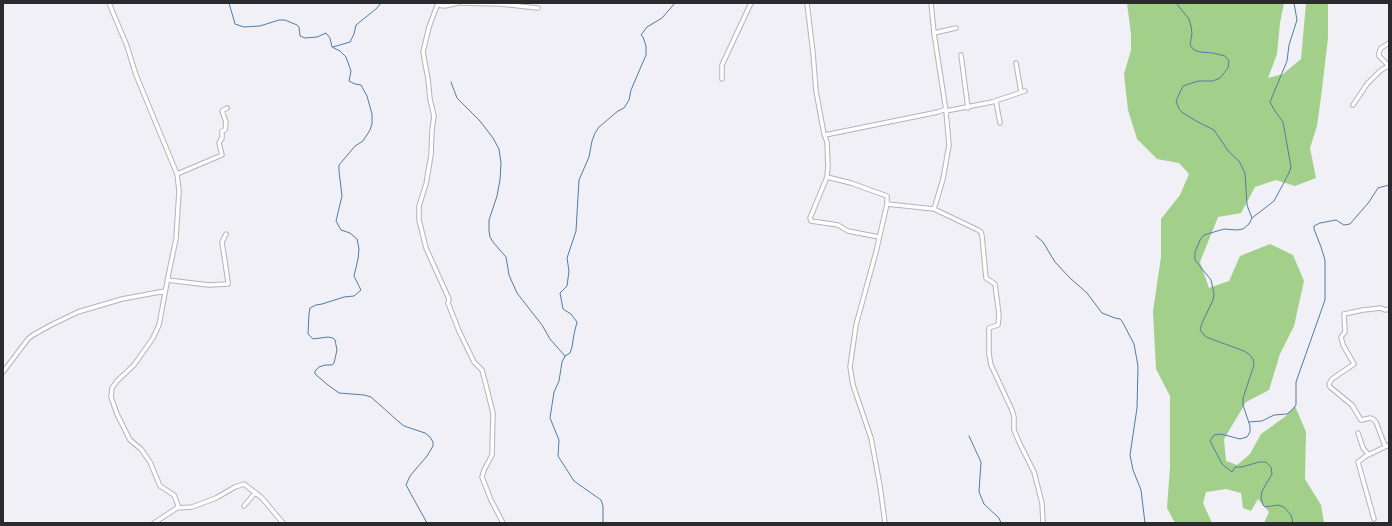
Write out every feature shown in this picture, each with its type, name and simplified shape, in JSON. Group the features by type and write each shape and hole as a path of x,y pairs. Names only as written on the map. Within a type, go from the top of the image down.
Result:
{"street":[{"path":"109,3 127,46 136,75 177,174 179,191 176,240 158,330 134,366 112,388 111,397 117,414 130,440 146,455 160,486 174,495 178,505 177,508"},
{"path":"458,3 445,6 438,4 429,27 422,52 434,116 431,155 426,184 418,206 418,220 426,248 448,299 448,303 459,331 474,362 482,370 493,413 492,455 482,477 490,500 503,523"},
{"path":"461,3 501,4 538,8"},
{"path":"722,79 722,65 751,3"},
{"path":"807,3 815,84 827,147 827,177 810,215 810,220 838,225 848,231 879,237"},
{"path":"930,3 946,110 948,144 947,161 934,209"},
{"path":"934,33 956,28"},
{"path":"1353,105 1367,84 1380,71 1389,66 1379,56 1379,53 1389,42"},
{"path":"961,55 968,108"},
{"path":"825,135 908,117 946,110 968,108 1023,92 1016,63"},
{"path":"996,100 1000,123"},
{"path":"177,174 222,155 219,143 222,138 222,131 225,130 226,122 222,111 227,108"},
{"path":"827,177 851,183 887,196 887,204 876,252 856,324 850,367 870,438 880,486 885,523"},
{"path":"887,204 934,209 981,232 986,278 995,284 1000,316 998,325 989,328 989,354 991,365 1012,410 1014,430 1034,472 1042,503 1043,523"},
{"path":"167,280 209,285 228,284 222,242 226,234"},
{"path":"3,372 28,339 51,325 78,312 122,299 165,291"},
{"path":"1374,520 1358,463 1368,454 1387,446 1376,422 1370,418 1361,420 1352,405 1330,387 1329,384 1332,380 1354,364 1343,345 1341,337 1345,332 1344,314 1362,310 1381,308 1385,310 1389,309"},
{"path":"1358,433 1368,454"},
{"path":"154,523 177,508 192,507 216,498 244,484 274,511 283,523"},
{"path":"244,506 255,493"}],"green space":[{"path":"1127,3 1284,3 1280,23 1277,54 1268,78 1283,74 1301,59 1306,3 1328,3 1328,38 1321,97 1317,126 1310,148 1316,178 1295,186 1276,180 1255,187 1241,213 1218,217 1200,262 1209,288 1229,281 1240,256 1270,244 1293,255 1304,281 1294,326 1280,354 1269,390 1246,402 1224,439 1226,461 1237,465 1250,454 1261,434 1286,416 1295,406 1306,432 1305,479 1321,505 1324,523 1264,523 1269,512 1258,499 1251,511 1243,508 1241,493 1226,489 1206,492 1203,503 1212,523 1175,523 1167,508 1170,467 1170,396 1156,369 1153,311 1161,257 1161,219 1180,195 1189,174 1179,163 1157,159 1137,139 1128,110 1124,74 1131,50 1131,34"}],"waterway":[{"path":"229,3 235,24 244,27 260,26 279,20 285,20 297,25 299,27 300,36 305,38 317,37 326,33 330,38 332,47 340,51 346,57 351,71 349,81 361,85 367,96 372,114 372,124 363,141 355,146 339,165 342,196 336,221 341,230 350,233 357,239 359,249 354,276 361,290 354,296 344,297 310,308 308,334 313,339 328,337 335,340 337,350 334,363 332,365 319,367 315,371 315,374 328,385 339,393 371,397 404,426 425,433 430,437 433,442 433,446 427,456 410,476 406,485 427,523"},
{"path":"333,47 350,42 356,25 376,9 381,3"},
{"path":"603,523 603,506 601,500 574,481 558,456 559,440 550,418 554,392 559,381 562,362 565,356 570,353 577,322 571,314 563,309 560,293 567,286 569,271 567,258 576,231 579,180 589,157 595,133 599,127 618,111 624,108 629,100 631,90 646,55 646,46 641,35 647,27 662,18 675,3"},
{"path":"1176,3 1189,19 1192,33 1190,45 1194,50 1225,56 1229,61 1228,68 1220,78 1213,81 1198,81 1183,86 1176,101 1179,109 1183,113 1214,130 1229,152 1239,161 1245,173 1247,205 1252,218 1249,224 1243,229 1224,229 1204,235 1195,252 1195,260 1211,280 1214,294 1213,300 1200,330 1206,337 1249,354 1253,359 1254,365 1243,398 1243,405 1250,426 1250,432 1247,437 1240,439 1221,434 1214,435 1210,441 1222,464 1232,472 1235,467 1266,462 1271,467 1272,474 1262,491 1261,498 1263,505 1265,507 1278,505 1284,507 1291,515 1293,523"},
{"path":"1252,218 1274,201 1291,167 1283,122 1270,102 1287,61 1289,45 1297,20 1294,3"},
{"path":"451,82 457,98 480,121 493,138 499,149 501,163 500,180 497,196 489,220 490,237 506,257 509,275 517,293 542,325 550,339 565,356"},
{"path":"1249,422 1262,421 1274,415 1287,414 1296,405 1296,382 1325,300 1325,260 1314,226 1320,223 1336,220 1344,225 1350,224 1369,202 1378,188 1389,185"},
{"path":"1036,236 1043,242 1055,262 1087,293 1102,313 1122,321 1134,344 1138,366 1137,408 1130,455 1133,470 1141,490 1145,523"},
{"path":"969,436 981,462 979,492 984,504 999,518 1001,523"}]}
